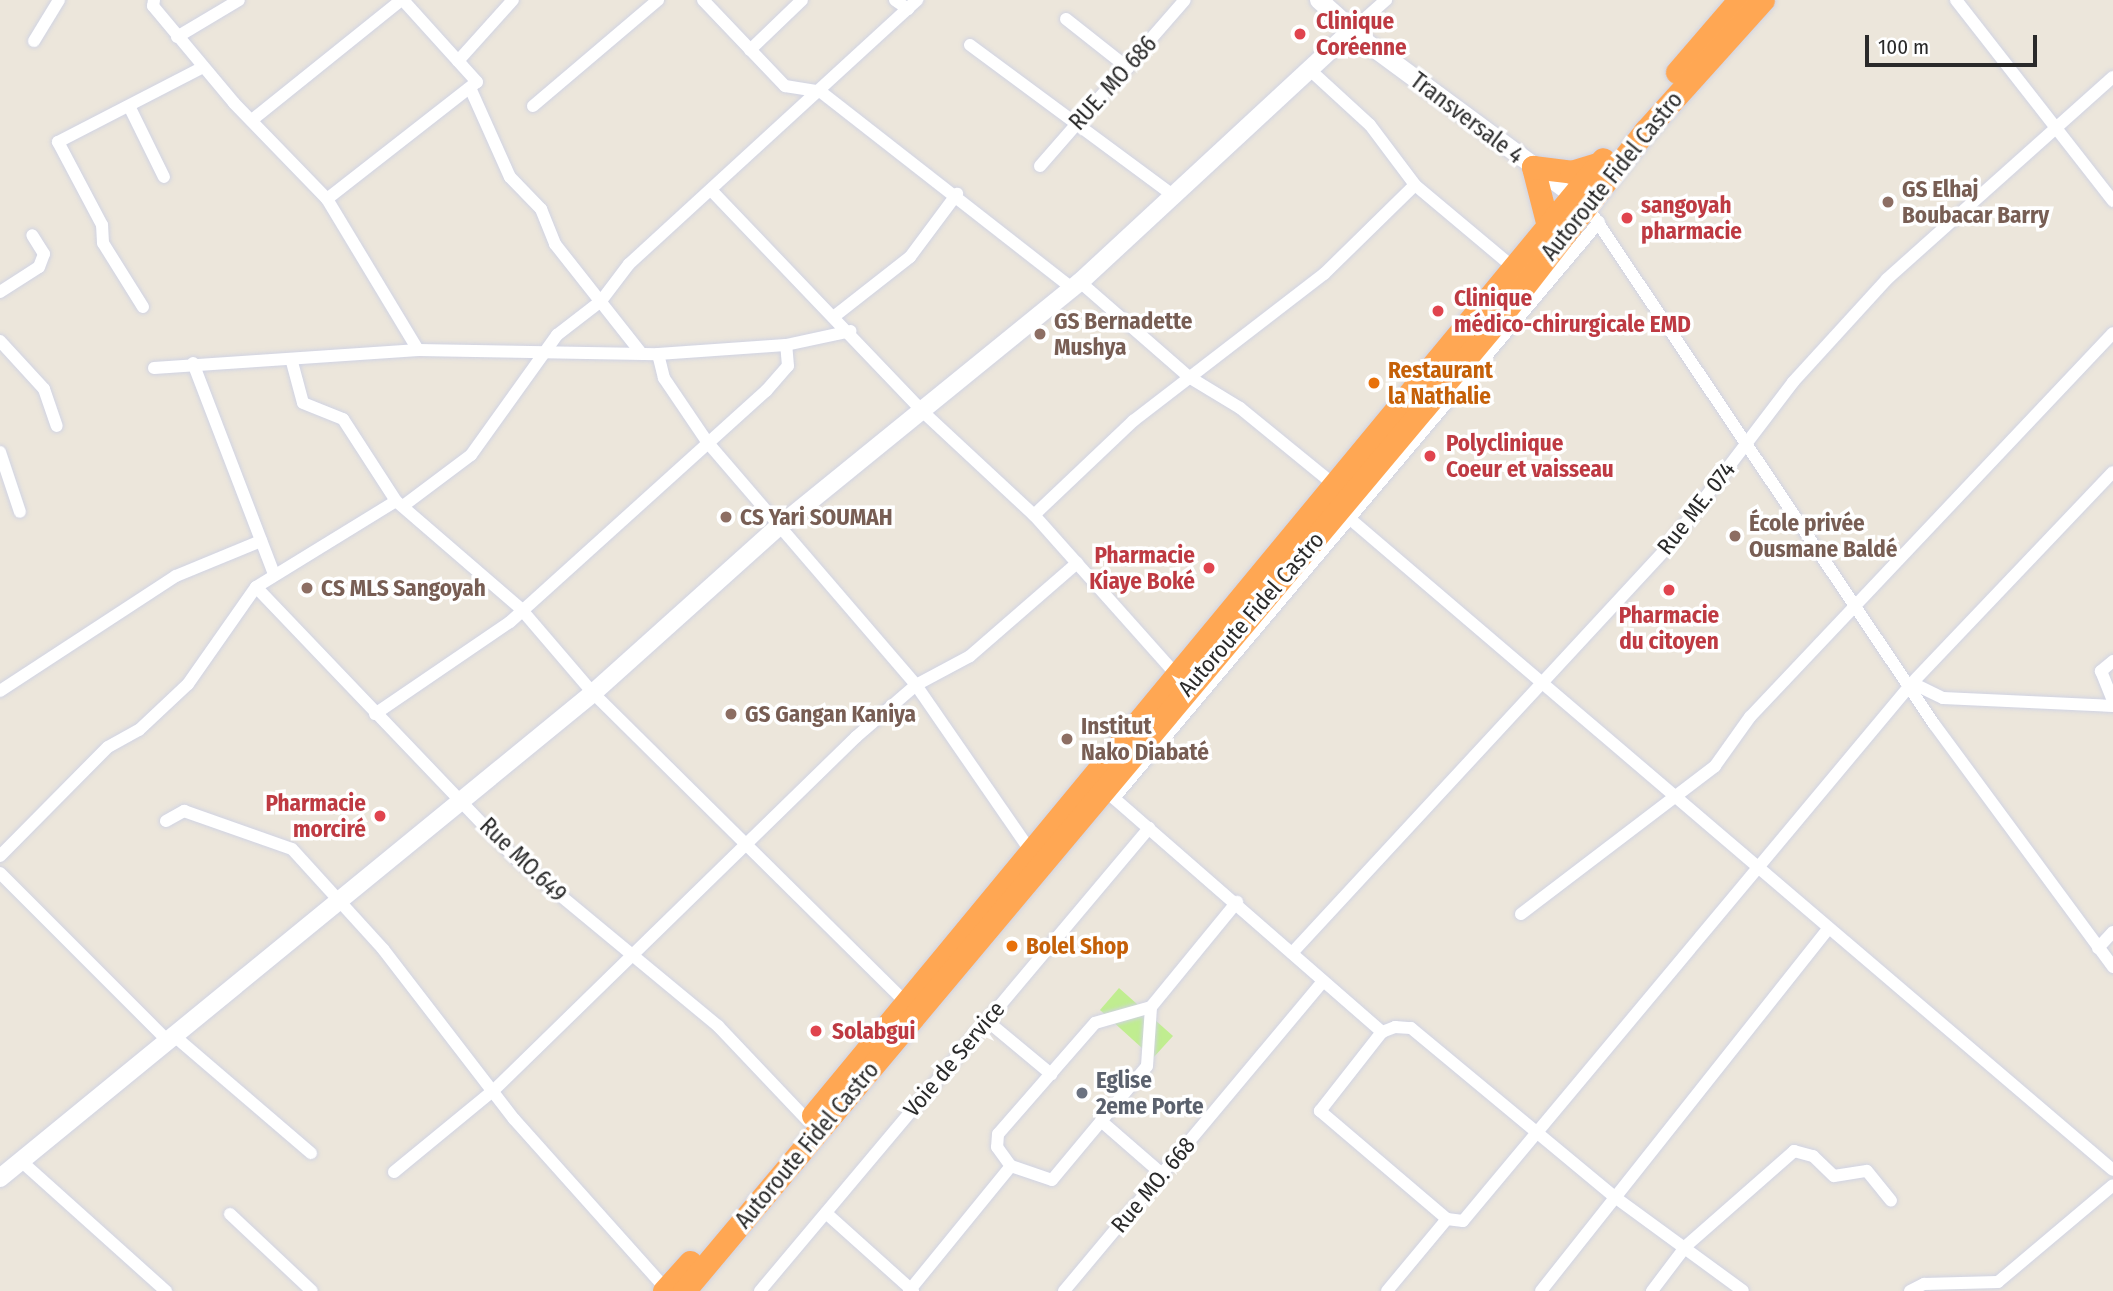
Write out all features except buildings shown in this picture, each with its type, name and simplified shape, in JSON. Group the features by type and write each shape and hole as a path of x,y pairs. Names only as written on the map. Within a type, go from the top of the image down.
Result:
{"highway":[{"name":"Autoroute Fidel Castro","path":"672,1290 904,1001 1174,672 1515,269 1548,226 1586,207 1600,163 1739,0"},
{"name":"Autoroute Fidel Castro","path":"672,1290 1164,727 1502,326 1586,207 1763,0"},
{"path":"1548,226 1533,167 1571,172 1600,163"}],"street":[{"path":"34,41 59,0"},
{"path":"154,0 177,37 203,67 327,199 418,350"},
{"path":"177,37 239,0"},
{"path":"252,120 402,0 477,82 471,90 327,199"},
{"path":"458,61 513,0"},
{"path":"533,106 658,0"},
{"path":"703,0 785,86 821,92 1076,285 1189,377 1240,408 1332,483"},
{"path":"750,50 802,0"},
{"path":"895,0 913,4"},
{"name":"RUE. MO 686","path":"1040,166 1185,0"},
{"name":"Transversale 4","path":"1319,0 1351,31 1586,207"},
{"path":"0,1178 459,797 593,693 777,528 1076,285 1387,0"},
{"path":"1956,0 2113,201"},
{"path":"0,856 108,747 139,730 188,684 258,585 400,503 471,455 549,354 556,335 601,301 629,264 821,92 913,4"},
{"path":"1066,19 1128,68"},
{"path":"970,45 1174,196"},
{"path":"144,307 103,243 102,225 58,142 203,67"},
{"path":"1310,70 1370,125 1415,185 1515,269"},
{"name":"Rue ME. 074","path":"1292,953 1666,549 1746,442 1887,279 2113,77"},
{"path":"471,90 510,177 541,209 555,244 642,354"},
{"path":"129,106 164,177"},
{"path":"1034,514 1189,377 1324,274 1415,185"},
{"path":"711,190 836,315 922,411 1034,514 1174,672"},
{"path":"836,315 910,257 957,194"},
{"path":"1586,207 1857,607 1912,683 1934,724 2113,967"},
{"path":"0,292 39,267 44,254 32,235"},
{"path":"154,368 193,363 292,362 418,350 658,354 786,345 851,331"},
{"path":"1521,914 1672,796 1715,766 1751,717 2113,333"},
{"path":"0,341 44,389 57,426"},
{"path":"375,714 521,609 708,443 788,366 786,345"},
{"path":"658,354 664,378 708,443 777,528 916,685 1029,849"},
{"path":"292,362 303,403 343,419 400,503 521,609 593,693 748,841 904,1001"},
{"path":"193,363 274,574"},
{"path":"1290,578 1349,518 1444,395"},
{"path":"0,452 20,512"},
{"path":"1742,1291 1686,1246 1612,1195 1538,1132 1411,1028 1382,1032 1321,1114 1447,1219 1463,1221 1538,1132 1762,870 1912,683 2113,472"},
{"path":"1349,518 2113,1170"},
{"path":"0,691 176,576 261,541"},
{"path":"394,1172 494,1090 748,841 916,685 970,656 1077,563"},
{"name":"Rue MO.649","path":"258,585 375,714 459,797 515,858 719,1026 808,1121"},
{"path":"1912,683 1943,698 2113,704 2101,671 2113,661"},
{"path":"1108,793 1237,902 1382,1032"},
{"path":"166,821 184,811 292,849 338,897 494,1090 672,1290"},
{"name":"Voie de Service","path":"760,1291 1149,828"},
{"path":"0,873 169,1037 311,1153"},
{"path":"1151,1007 1147,1066 1052,1180 1010,1166 997,1147 998,1134 1095,1023 1151,1007 1237,902"},
{"path":"1541,1291 1612,1195 1681,1117 1829,928"},
{"path":"2098,948 2113,932"},
{"name":"Rue MO. 668","path":"1065,1291 1323,981"},
{"path":"986,1020 1051,1074"},
{"path":"1101,1121 1162,1174"},
{"path":"1652,1291 1686,1246 1794,1151 1813,1156 1834,1176 1867,1171 1891,1201"},
{"path":"21,1161 166,1291"},
{"path":"826,1213 911,1290 1010,1166"},
{"path":"1910,1291 1924,1284 1950,1288 1998,1282 2113,1185"},
{"path":"229,1214 312,1291"},
{"path":"1387,1291 1447,1219"}],"green space":[{"path":"1119,988 1173,1036 1153,1058 1100,1010"}],"place":[{"name":"Clinique Coréenne","path":"1300,34"},
{"name":"GS Elhaj Boubacar Barry","path":"1888,202"},
{"name":"sangoyah pharmacie","path":"1627,218"},
{"name":"Clinique médico-chirurgicale EMD","path":"1438,311"},
{"name":"GS Bernadette Mushya","path":"1040,334"},
{"name":"Restaurant la Nathalie","path":"1374,383"},
{"name":"Polyclinique Coeur et vaisseau","path":"1430,456"},
{"name":"CS Yari SOUMAH","path":"726,517"},
{"name":"École privée Ousmane Baldé","path":"1735,536"},
{"name":"Pharmacie Kiaye Boké","path":"1209,568"},
{"name":"CS MLS Sangoyah","path":"307,588"},
{"name":"Pharmacie du citoyen","path":"1669,590"},
{"name":"GS Gangan Kaniya","path":"731,714"},
{"name":"Institut Nako Diabaté","path":"1067,739"},
{"name":"Pharmacie morciré","path":"380,816"},
{"name":"Bolel Shop","path":"1012,946"},
{"name":"Solabgui","path":"816,1031"},
{"name":"Eglise 2eme Porte","path":"1082,1093"}]}
